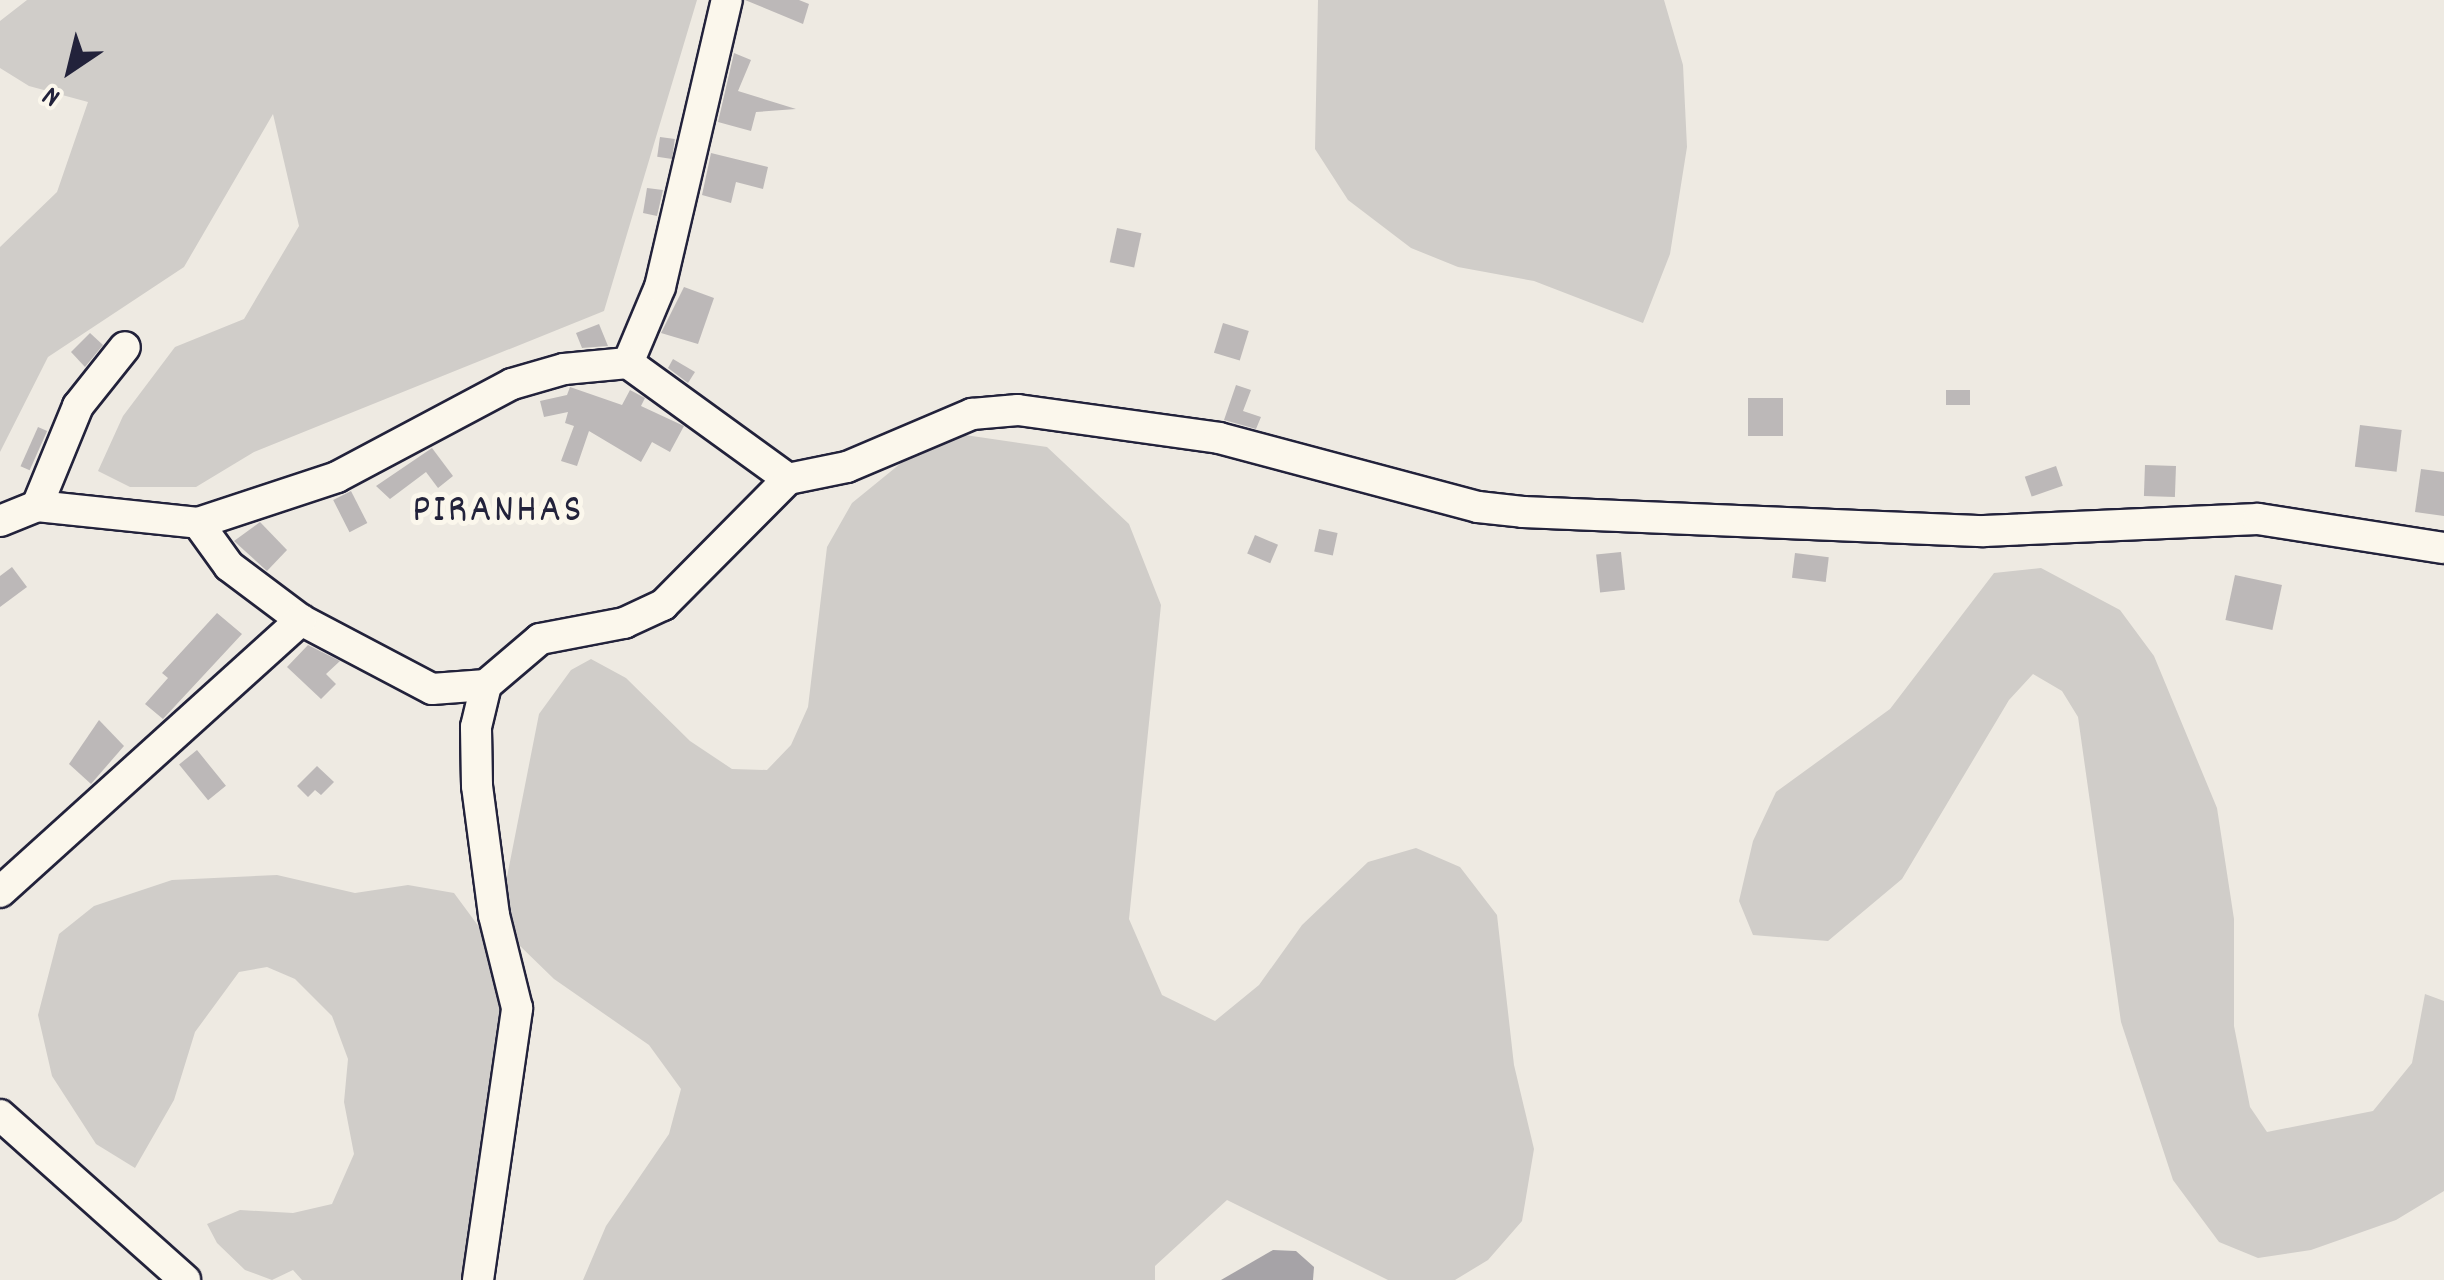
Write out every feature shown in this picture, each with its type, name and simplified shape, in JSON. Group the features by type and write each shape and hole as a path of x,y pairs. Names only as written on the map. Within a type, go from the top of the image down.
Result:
{"street":[{"path":"628,364 660,287 728,0"},
{"path":"37,506 78,406 126,347"},
{"path":"0,521 37,506 198,524 336,477 512,384 564,368 628,364 788,479"},
{"path":"478,1280 517,1008 494,915 477,786 476,727 486,685 540,639 624,623 663,605 788,479 846,467 972,414 1018,410 1219,438 1478,507 1523,512 1984,531 2258,519 2444,548"},
{"path":"198,524 229,566 301,620 432,689 486,685"},
{"path":"0,892 301,620"},
{"path":"0,1115 185,1280"}],"shaded area":[{"path":"27,0 697,0 604,311 254,452 196,487 130,487 98,471 123,416 175,347 244,319 299,226 273,114 184,267 48,357 0,452 0,247 57,192 88,102 29,86 0,68 0,21"},
{"path":"1318,0 1664,0 1683,65 1687,147 1670,254 1643,323 1534,281 1458,267 1411,248 1348,200 1315,149"},
{"path":"965,435 1047,447 1129,524 1161,605 1129,919 1162,995 1215,1021 1259,985 1302,925 1368,862 1416,848 1460,867 1497,915 1514,1065 1534,1149 1522,1221 1488,1260 1455,1280 1388,1280 1227,1200 1155,1266 1155,1280 583,1280 606,1226 669,1134 681,1089 649,1045 554,979 518,944 504,892 539,714 571,670 591,659 626,678 690,741 732,769 767,770 791,745 808,707 827,547 852,503 906,459"},
{"path":"2041,568 2120,610 2154,656 2217,808 2234,919 2234,1026 2250,1107 2267,1132 2373,1111 2412,1063 2425,994 2444,1001 2444,1191 2396,1220 2311,1250 2258,1258 2219,1242 2173,1180 2121,1022 2078,717 2062,691 2033,674 2009,700 1902,879 1828,941 1753,935 1739,901 1753,841 1776,792 1890,709 1994,573"},
{"path":"277,875 355,893 408,885 454,893 502,958 510,1020 472,1280 302,1280 293,1270 272,1280 245,1270 217,1243 207,1224 240,1210 293,1213 332,1204 354,1154 344,1102 348,1059 332,1016 295,979 267,967 239,972 195,1032 174,1100 135,1168 96,1144 52,1076 38,1015 59,934 94,906 172,880"},
{"path":"1273,1250 1296,1251 1314,1267 1313,1280 1221,1280"}],"building":[{"path":"745,0 799,0 809,4 803,24"},
{"path":"734,53 751,60 738,91 796,109 756,112 751,131 718,122"},
{"path":"660,137 675,139 672,159 657,157"},
{"path":"711,153 768,167 763,189 736,182 731,203 702,195"},
{"path":"647,188 663,190 657,216 643,213"},
{"path":"1117,228 1141,233 1134,267 1110,262"},
{"path":"684,287 714,298 698,344 661,333"},
{"path":"1223,323 1249,331 1240,361 1214,353"},
{"path":"599,324 608,346 582,348 576,333"},
{"path":"90,333 103,345 85,367 71,352"},
{"path":"673,359 695,372 688,383 668,368"},
{"path":"1236,385 1251,390 1243,411 1261,417 1256,429 1224,420"},
{"path":"570,387 622,405 630,390 645,398 641,406 684,426 670,452 652,442 641,462 589,431 577,466 561,461 574,426 565,423 568,412 544,417 540,401 567,395"},
{"path":"1946,390 1970,390 1970,405 1946,405"},
{"path":"1748,398 1783,398 1783,436 1748,436"},
{"path":"2360,425 2402,430 2397,472 2355,467"},
{"path":"38,427 47,431 30,470 21,466"},
{"path":"432,448 453,476 438,488 426,472 390,499 376,486"},
{"path":"2145,465 2176,466 2175,497 2144,496"},
{"path":"2056,466 2063,486 2032,497 2025,477"},
{"path":"2421,469 2444,472 2444,516 2415,512"},
{"path":"351,491 367,523 350,532 333,500"},
{"path":"260,522 287,550 267,571 234,541"},
{"path":"1319,529 1338,533 1333,555 1314,551"},
{"path":"1255,535 1278,545 1270,563 1247,553"},
{"path":"1621,552 1625,590 1600,592 1596,555"},
{"path":"1795,553 1829,557 1826,582 1792,578"},
{"path":"12,567 27,587 0,607 0,576"},
{"path":"2235,575 2282,585 2272,630 2225,620"},
{"path":"217,613 242,634 163,719 145,704 168,678 162,673"},
{"path":"308,645 340,661 326,674 336,684 321,699 287,667"},
{"path":"99,720 124,746 91,784 69,764"},
{"path":"197,750 226,786 208,800 179,764"},
{"path":"317,766 334,782 321,795 315,790 308,797 297,786"}],"district":[{"name":"PIRANHAS","path":"498,513"}]}
